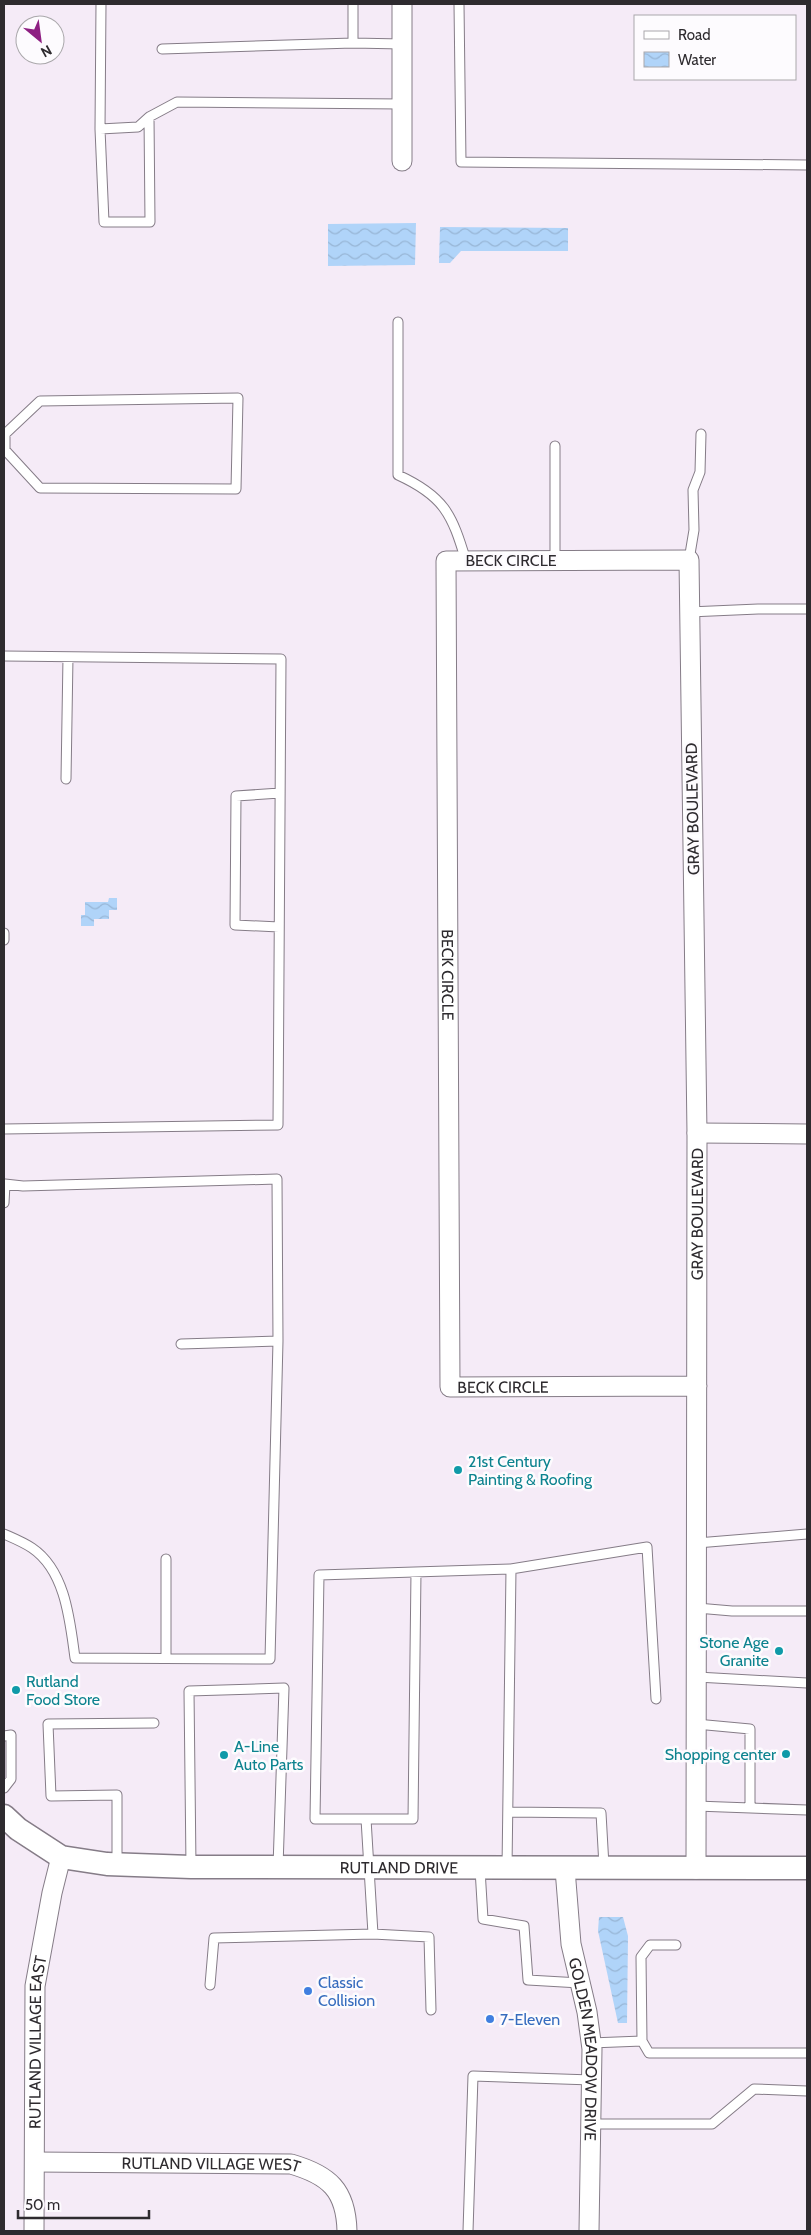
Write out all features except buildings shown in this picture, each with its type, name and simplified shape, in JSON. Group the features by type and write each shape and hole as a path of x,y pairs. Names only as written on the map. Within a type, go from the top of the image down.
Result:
{"street":[{"path":"402,4 402,160"},
{"name":"BECK CIRCLE","path":"689,560 446,560 450,1387 697,1386"},
{"name":"GRAY BOULEVARD","path":"689,560 697,1133 696,1868"},
{"path":"697,1133 807,1134"},
{"name":"RUTLAND DRIVE","path":"8,1824 61,1856 117,1864 191,1867 807,1868"},
{"name":"RUTLAND VILLAGE EAST","path":"34,2231 35,1986 52,1893 61,1856"},
{"name":"GOLDEN MEADOW DRIVE","path":"565,1869 567,1907 572,1944 587,2012 591,2043 589,2231"},
{"name":"RUTLAND VILLAGE WEST","path":"35,2162 291,2164 310,2170 329,2181 341,2197 347,2218 347,2231"}],"lane":[{"path":"101,4 100,129 104,222 150,222 149,116"},
{"path":"353,4 353,43"},
{"path":"459,4 461,162 807,165"},
{"path":"162,49 353,43 402,44"},
{"path":"100,129 138,127 149,116 177,102 402,104"},
{"path":"398,322 398,475 420,485 444,506 456,528 466,561"},
{"path":"238,398 236,489 40,488 5,450 4,442 5,434 40,401 238,398"},
{"path":"689,560 694,530 694,490 700,472 701,434"},
{"path":"555,446 555,560"},
{"path":"689,612 758,608 807,609"},
{"path":"4,656 281,659 278,1125 4,1129"},
{"path":"66,779 68,657"},
{"path":"279,927 235,925 235,915 236,796 280,793"},
{"path":"4,933 4,940"},
{"path":"4,1203 5,1184 23,1186 277,1180 278,1341 270,1659 75,1658 67,1606 53,1571 33,1549 4,1534"},
{"path":"181,1344 278,1341"},
{"path":"697,1543 807,1534"},
{"path":"416,1572 413,1819 315,1819 319,1575 511,1569 647,1547 656,1699"},
{"path":"166,1559 166,1658"},
{"path":"507,1868 511,1569"},
{"path":"697,1608 732,1611 807,1611"},
{"path":"697,1677 807,1683"},
{"path":"191,1867 189,1691 284,1688 278,1867"},
{"path":"117,1864 117,1795 51,1796 48,1724 154,1723"},
{"path":"696,1724 750,1729 750,1808"},
{"path":"4,1736 11,1735 11,1779 4,1788"},
{"path":"696,1806 807,1810"},
{"path":"508,1812 601,1813 604,1869"},
{"path":"366,1819 373,1934"},
{"path":"480,1868 483,1919 524,1926 528,1980 580,1983"},
{"path":"210,1985 214,1938 373,1934 429,1937 430,2010"},
{"path":"676,1945 650,1944 641,1957 642,2041 650,2053 807,2053"},
{"path":"591,2043 642,2041"},
{"path":"468,2231 473,2076 592,2080"},
{"path":"590,2124 712,2124 754,2090 807,2091"}],"water":[{"path":"416,223 415,265 328,266 328,224"},
{"path":"440,227 568,228 568,251 461,251 450,263 439,263"},
{"path":"109,898 117,898 117,910 109,910 109,919 94,919 94,926 81,926 81,915 85,915 85,902 108,902"},
{"path":"599,1917 623,1917 628,1936 627,2023 618,2023 598,1931"}],"place":[{"name":"21st Century Painting & Roofing","path":"458,1470"},
{"name":"Stone Age Granite","path":"779,1651"},
{"name":"Rutland Food Store","path":"16,1690"},
{"name":"Shopping center","path":"786,1754"},
{"name":"A-Line Auto Parts","path":"224,1755"},
{"name":"Classic Collision","path":"308,1991"},
{"name":"7-Eleven","path":"490,2019"}]}
